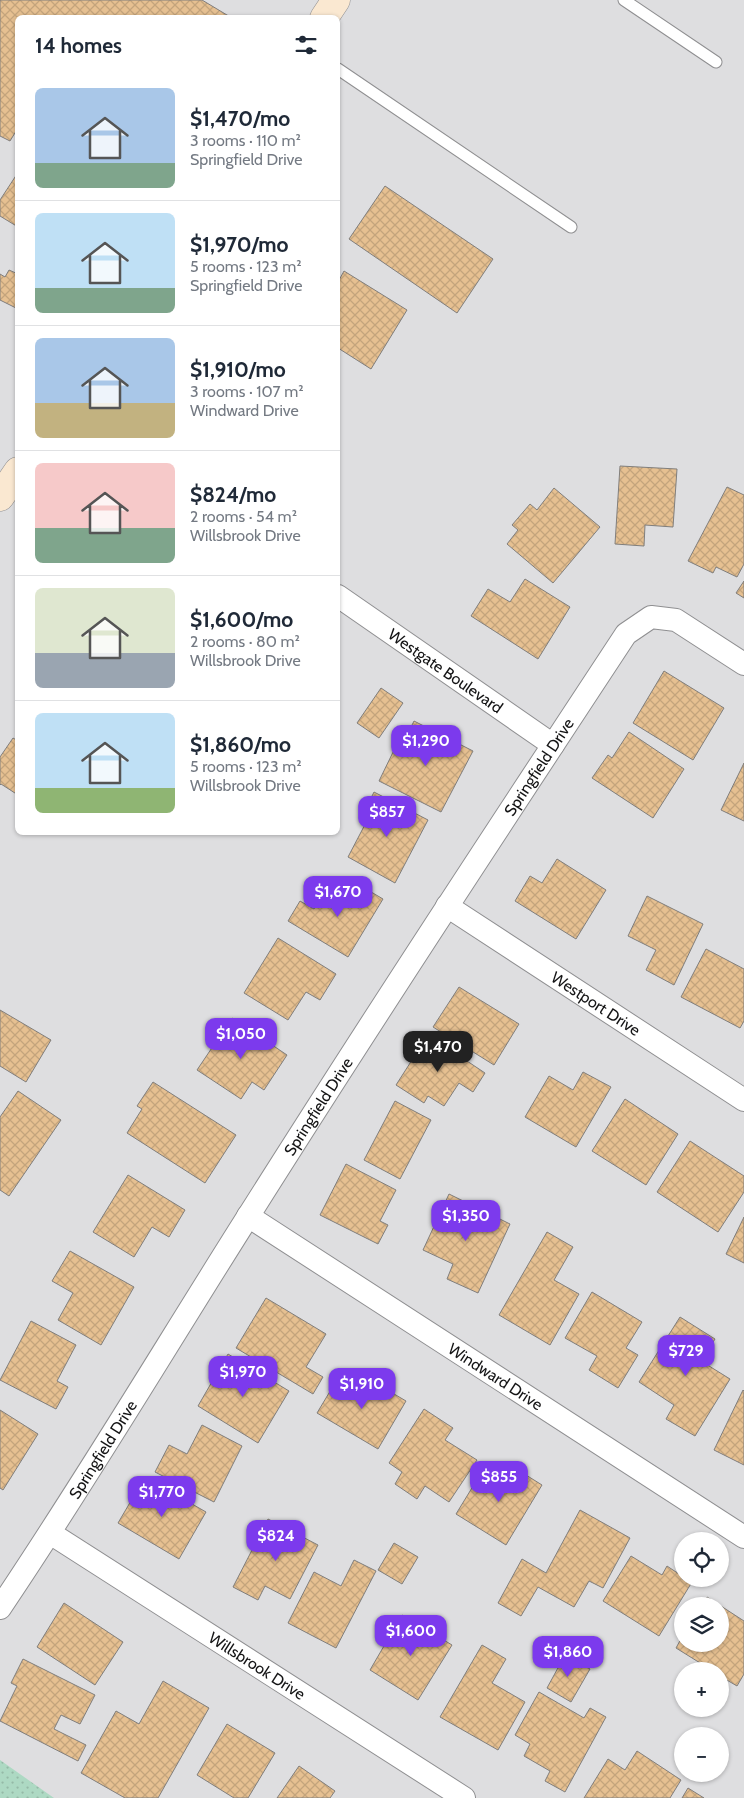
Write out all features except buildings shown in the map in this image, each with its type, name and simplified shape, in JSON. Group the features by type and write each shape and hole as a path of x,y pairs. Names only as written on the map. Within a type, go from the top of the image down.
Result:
{"main road":[{"path":"326,15 336,0"},
{"path":"0,497 15,475"}],"street":[{"name":"Westgate Boulevard","path":"340,597 553,745"},
{"name":"Springfield Drive","path":"0,1608 50,1533 248,1216 447,906 626,634 651,617 676,620 744,664"},
{"name":"Westport Drive","path":"447,906 744,1100"},
{"name":"Windward Drive","path":"248,1216 744,1537"},
{"name":"Willsbrook Drive","path":"50,1533 464,1798"}],"lane":[{"path":"624,0 716,62"},
{"path":"340,70 571,227"}],"green space":[{"path":"0,1760 54,1798 0,1798"}]}
